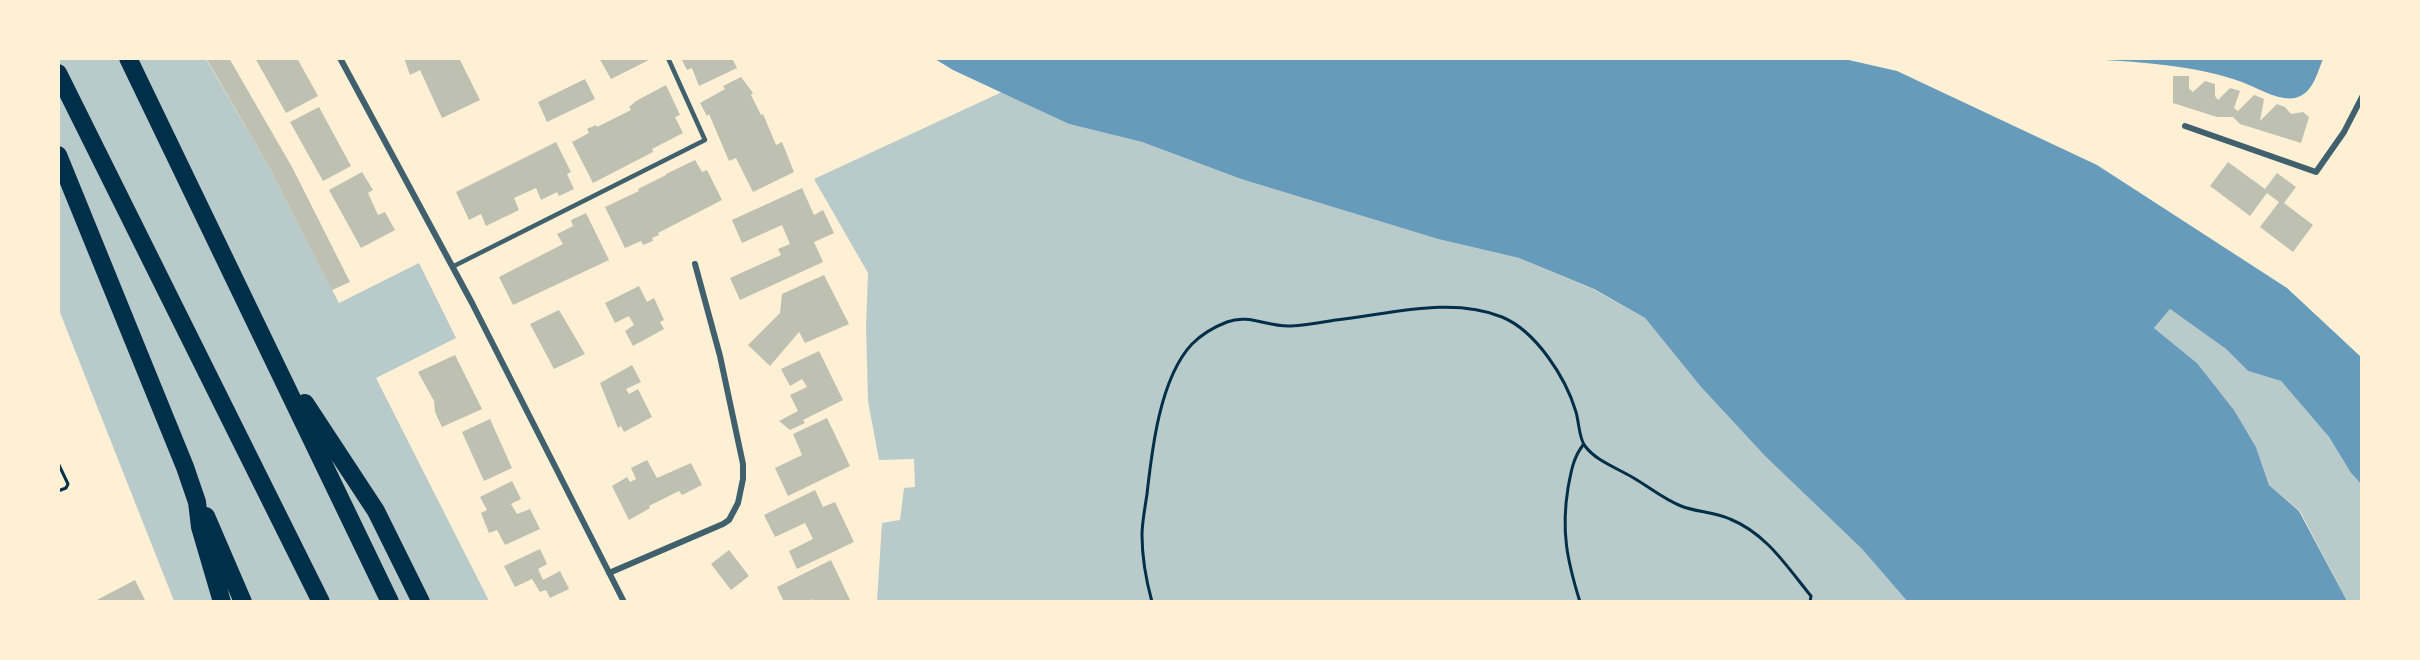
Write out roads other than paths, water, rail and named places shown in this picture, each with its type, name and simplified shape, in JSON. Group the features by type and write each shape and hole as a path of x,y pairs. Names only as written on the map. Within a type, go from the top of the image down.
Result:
{"highway":[{"path":"128,58 390,602"},
{"path":"58,73 321,602"},
{"path":"58,155 178,449 197,502 211,524 243,602"},
{"path":"263,339 376,511 421,602"},
{"path":"197,502 200,527 222,602"}],"street":[{"path":"340,58 452,267 624,602"},
{"path":"2185,126 2316,172 2344,132 2361,97"},
{"path":"609,573 723,524 732,516 741,492 743,464 720,356 695,264"}],"lane":[{"path":"452,267 705,140 668,58"}],"water":[{"path":"1840,58 1897,71 2097,165 2287,288 2361,357 2361,484 2351,473 2329,437 2281,381 2248,371 2226,349 2170,309 2154,328 2197,363 2234,410 2256,447 2269,485 2299,511 2347,601 1907,601 1862,549 1765,456 1701,387 1645,318 1594,289 1519,258 1438,239 1241,179 1142,142 1069,124 953,70 935,59"},
{"path":"2083,59 2323,59 2310,88 2301,96 2289,98 2275,96 2224,76 2184,68"}]}
